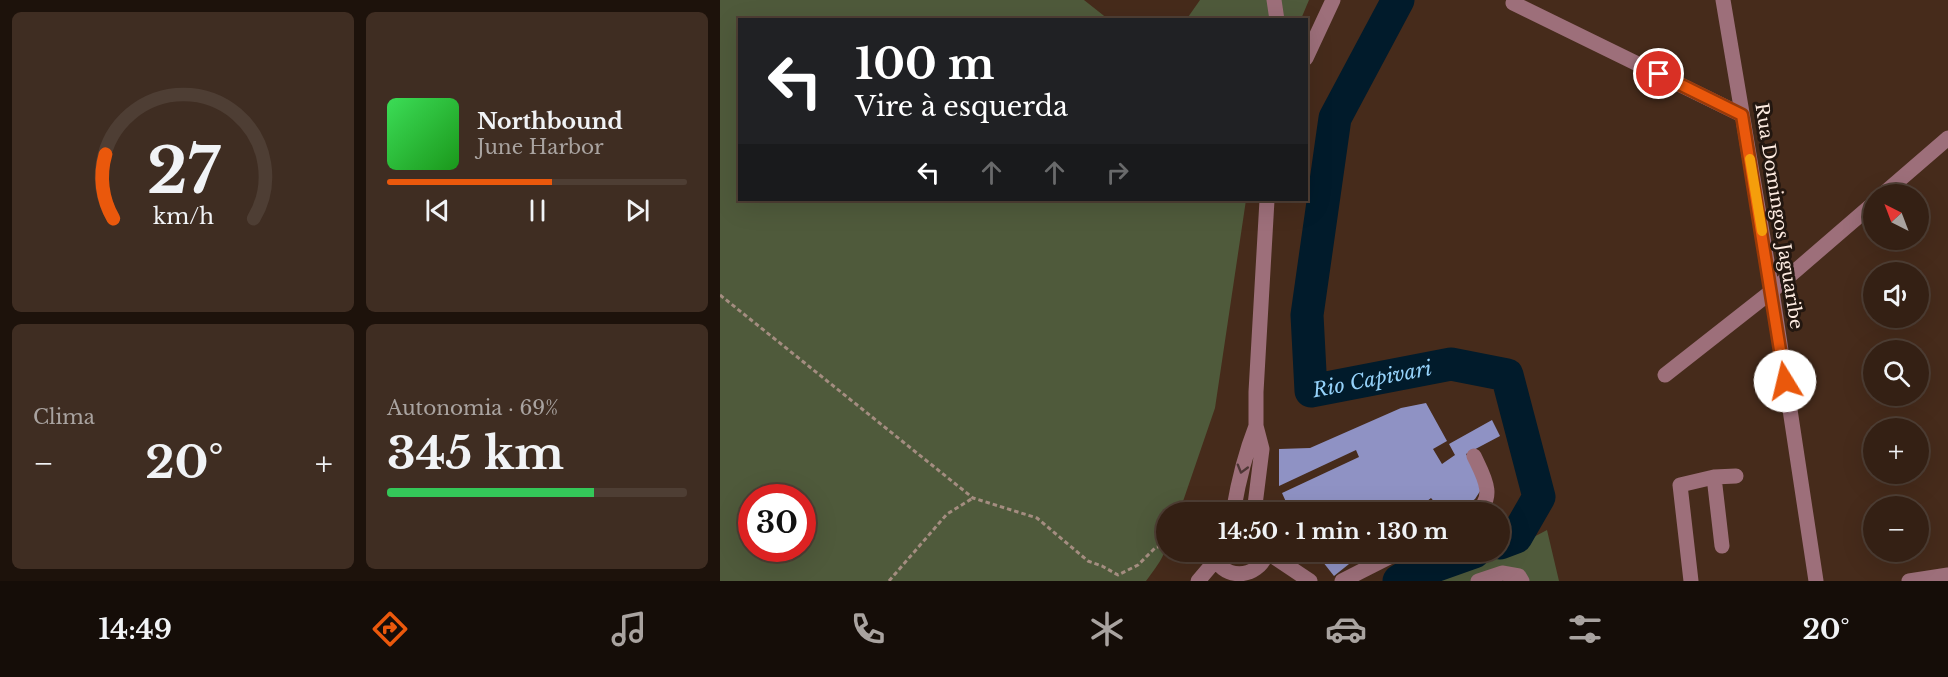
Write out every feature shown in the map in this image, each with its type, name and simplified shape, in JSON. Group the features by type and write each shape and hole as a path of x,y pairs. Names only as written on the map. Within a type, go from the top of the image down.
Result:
{"street":[{"path":"1274,0 1277,18"},
{"path":"1308,54 1333,0"},
{"name":"Rua Domingos Jaguaribe","path":"1723,0 1772,291 1816,581"},
{"path":"1512,3 1742,115"},
{"path":"1895,184 1948,138"},
{"path":"1255,502 1262,449 1256,426 1257,370 1267,201"},
{"path":"1665,375 1772,291 1863,212"},
{"path":"1235,502 1238,484 1256,426"},
{"path":"1474,456 1488,487 1485,502"},
{"path":"1691,581 1680,485 1714,477 1736,476"},
{"path":"1714,477 1722,546"},
{"path":"1198,581 1211,562"},
{"path":"1216,562 1229,579 1243,579 1258,578 1265,562"},
{"path":"1282,562 1310,581"},
{"path":"1342,581 1379,562"},
{"path":"1478,581 1502,573 1519,576 1522,581"},
{"path":"1909,581 1948,575"}],"path":[{"path":"720,296 973,498 1038,518 1088,561 1118,575 1138,565 1156,547"},
{"path":"889,581 947,514 973,498"}],"green space":[{"path":"720,0 1084,0 1107,18 738,18 738,201 1246,201 1215,408 1183,502 1156,502 1156,562 1159,563 1146,581 720,581"},
{"path":"1200,0 1309,0 1301,18 1187,18"},
{"path":"1547,530 1559,581 1423,581 1486,562 1510,562 1510,549"}],"building":[{"path":"1426,403 1447,441 1433,449 1442,464 1455,455 1449,444 1492,420 1500,436 1466,454 1484,485 1475,499 1471,502 1434,502 1431,498 1426,502 1286,502 1282,493 1359,457 1356,450 1279,486 1279,449 1310,448 1401,408"},
{"path":"1323,562 1352,562 1334,576"}],"waterway":[{"name":"Rio Capivari","path":"1398,0 1335,118 1307,315 1311,391 1451,364 1507,375 1539,497 1516,537 1510,539"},
{"name":"Rio Capivari","path":"1399,581 1446,562"}],"slow traffic":[{"path":"1750,159 1762,231"}],"route":[{"path":"1659,74 1742,115 1785,381"}]}
